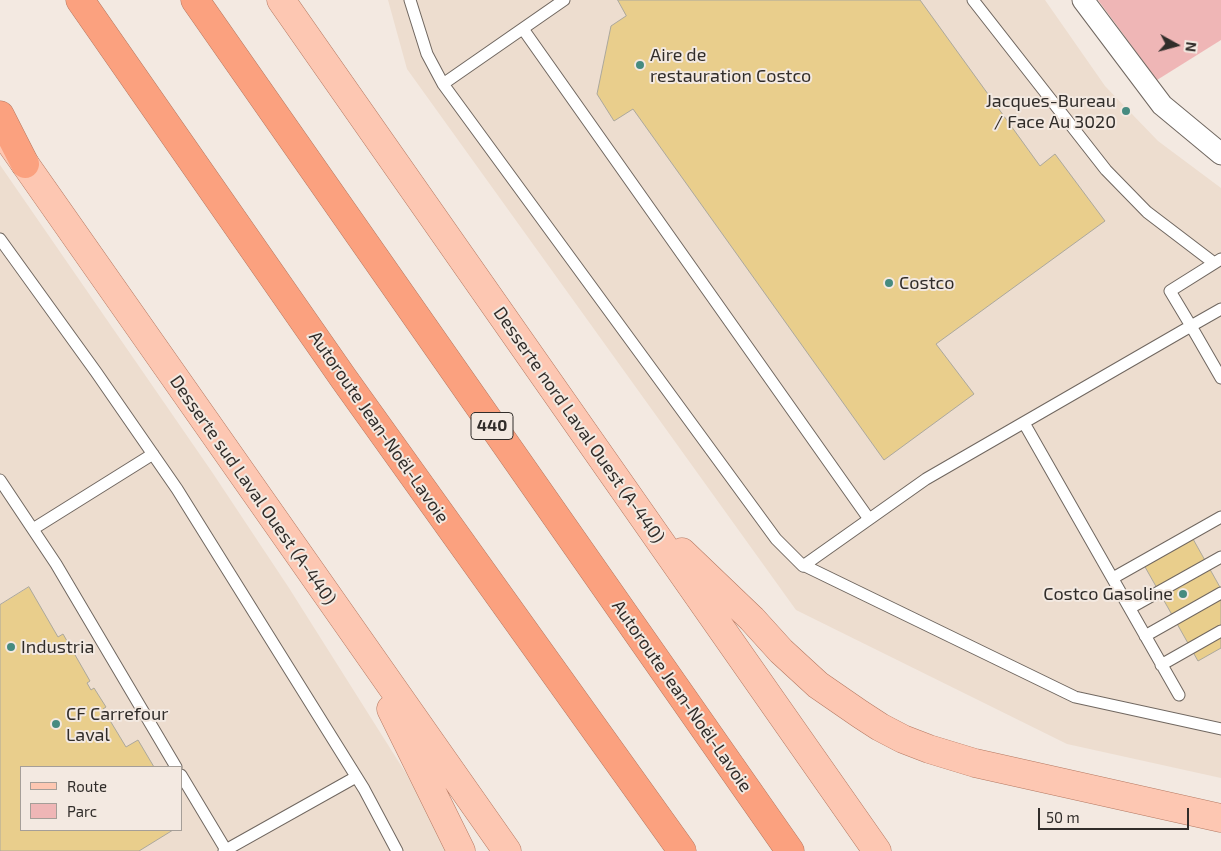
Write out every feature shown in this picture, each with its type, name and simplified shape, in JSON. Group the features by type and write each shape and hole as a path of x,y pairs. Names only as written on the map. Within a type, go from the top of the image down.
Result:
{"highway":[{"name":"Autoroute Jean-Noël-Lavoie","path":"80,0 344,378 682,851"},
{"name":"Autoroute Jean-Noël-Lavoie","path":"195,0 790,851"},
{"path":"0,115 25,164"}],"main road":[{"name":"Desserte nord Laval Ouest (A-440)","path":"280,0 876,851"},
{"name":"Desserte sud Laval Ouest (A-440)","path":"0,128 507,851"},
{"path":"638,510 752,620 781,652 818,685 880,727 903,739 929,749 975,763 1221,818"},
{"path":"354,634 461,851"}],"street":[{"path":"1083,0 1162,105 1221,154"}],"lane":[{"path":"410,0 427,54 443,84 776,539 803,565 1075,697 1221,729"},
{"path":"443,84 564,0"},
{"path":"973,0 1106,170 1147,212 1218,261 1170,291 1221,378"},
{"path":"523,29 869,519"},
{"path":"0,239 86,357 193,515 356,777 397,851"},
{"path":"803,565 926,479 1221,308"},
{"path":"1024,423 1178,695"},
{"path":"33,529 153,454"},
{"path":"0,480 56,564 175,766"},
{"path":"1112,578 1221,517"},
{"path":"1130,608 1221,557"},
{"path":"1145,636 1221,593"},
{"path":"1162,665 1221,631"},
{"path":"182,777 225,850 356,777"}],"shaded area":[{"path":"388,0 1045,0 1105,86 1158,141 1221,188 1221,778 1067,744 796,610 407,69"},
{"path":"0,165 212,472 289,588 407,775 450,851 0,851"}],"green space":[{"path":"1098,0 1221,0 1221,40 1157,80"}],"building":[{"name":"Costco","path":"618,0 920,0 1040,166 1055,154 1105,221 936,344 974,394 884,460 633,109 614,121 597,94 611,26 626,16"},
{"path":"1188,530 1221,589 1221,648 1198,661 1140,558"},
{"name":"CF Carrefour Laval","path":"29,587 58,637 63,634 90,681 87,683 91,690 94,688 106,707 103,709 126,747 138,740 153,766 20,766 20,831 171,831 139,851 0,851 0,605"}],"place":[{"name":"Aire de restauration Costco","path":"640,65"},
{"name":"Jacques-Bureau / Face Au 3020","path":"1126,111"},
{"name":"Costco","path":"889,283"},
{"name":"Costco Gasoline","path":"1183,594"},
{"name":"Industria","path":"11,647"},
{"name":"CF Carrefour Laval","path":"56,724"}]}
